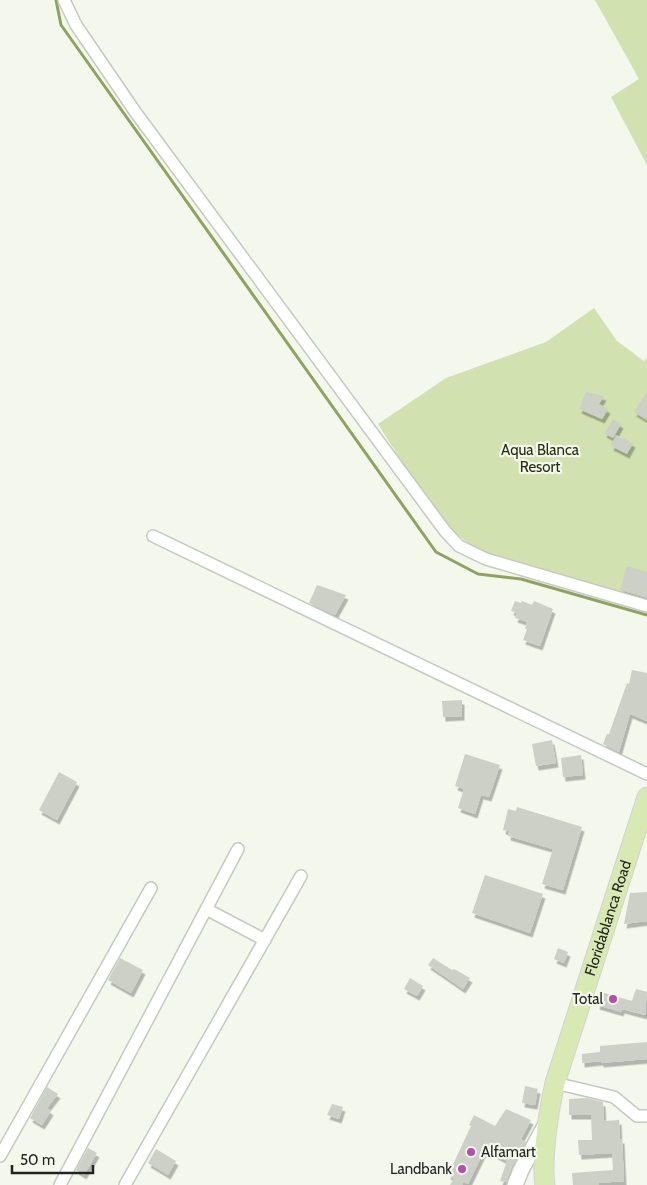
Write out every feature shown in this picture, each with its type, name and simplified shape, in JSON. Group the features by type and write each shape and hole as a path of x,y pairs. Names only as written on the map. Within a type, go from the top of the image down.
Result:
{"main road":[{"name":"Floridablanca Road","path":"545,1185 548,1121 555,1083 647,797"}],"street":[{"path":"64,0 76,25 136,113 445,531 459,546 486,560 647,606"},
{"path":"153,536 647,774"},
{"path":"60,1185 238,850"},
{"path":"125,1185 301,876"},
{"path":"0,1156 151,888"},
{"path":"206,909 265,940"},
{"path":"555,1083 614,1097 637,1116 647,1116"},
{"path":"515,1185 521,1170 548,1121"}],"green space":[{"path":"595,0 647,0 647,165 611,97 639,79"},
{"name":"Aqua Blanca Resort","path":"594,308 617,341 644,361 647,358 647,603 494,556 469,544 453,531 424,497 378,424 446,378 546,342"}],"building":[{"path":"647,391 647,420 634,412"},
{"path":"586,392 604,396 599,404 608,409 602,419 579,409"},
{"path":"613,419 621,424 613,438 604,433"},
{"path":"616,435 633,443 627,454 611,446"},
{"path":"627,566 647,572 647,598 620,590"},
{"path":"317,585 346,595 335,615 309,603"},
{"path":"515,601 521,603 522,601 532,605 534,601 553,609 540,646 523,640 527,629 525,629 527,622 515,618 517,613 511,611"},
{"path":"632,670 647,673 647,721 630,714 619,752 603,744 607,734 609,734 627,683 629,684"},
{"path":"462,700 462,716 443,717 442,701"},
{"path":"552,740 556,763 536,766 532,744"},
{"path":"465,754 500,765 489,797 481,795 475,814 458,808 464,789 455,786"},
{"path":"581,755 583,775 563,777 561,758"},
{"path":"59,772 77,782 57,820 39,810"},
{"path":"517,807 582,827 563,890 542,884 553,849 508,836 509,831 503,830 508,809 516,811"},
{"path":"485,875 543,894 530,933 472,913"},
{"path":"647,892 647,921 624,924 630,893"},
{"path":"558,948 568,952 564,963 554,959"},
{"path":"120,958 143,970 131,993 108,980"},
{"path":"433,958 452,970 456,970 470,978 463,989 428,965"},
{"path":"410,978 423,986 417,996 404,989"},
{"path":"636,989 647,992 645,1015 622,1009 621,1012 597,1005 601,992 632,1001"},
{"path":"647,1042 647,1059 582,1063 582,1054 600,1052 600,1046"},
{"path":"525,1086 538,1089 535,1105 522,1103"},
{"path":"47,1087 58,1094 47,1108 51,1111 42,1125 30,1118"},
{"path":"587,1098 603,1102 604,1121 619,1120 624,1181 599,1183 599,1185 573,1185 572,1173 613,1170 612,1153 579,1155 578,1140 592,1140 591,1115 569,1115 569,1099"},
{"path":"332,1104 343,1107 339,1119 327,1115"},
{"path":"506,1109 531,1120 521,1139 526,1142 512,1166 506,1182 500,1181 507,1161 486,1150 468,1184 463,1182 462,1185 450,1185 454,1178 448,1175 471,1126 469,1125 474,1115 495,1126"},
{"path":"88,1148 97,1153 84,1175 76,1170"},
{"path":"156,1149 176,1161 168,1175 148,1163"}],"waterway":[{"path":"56,0 61,25 436,552 478,574 521,579 647,615"}],"place":[{"name":"Total","path":"613,999"},
{"name":"Alfamart","path":"471,1152"},
{"name":"Landbank","path":"462,1169"}]}
